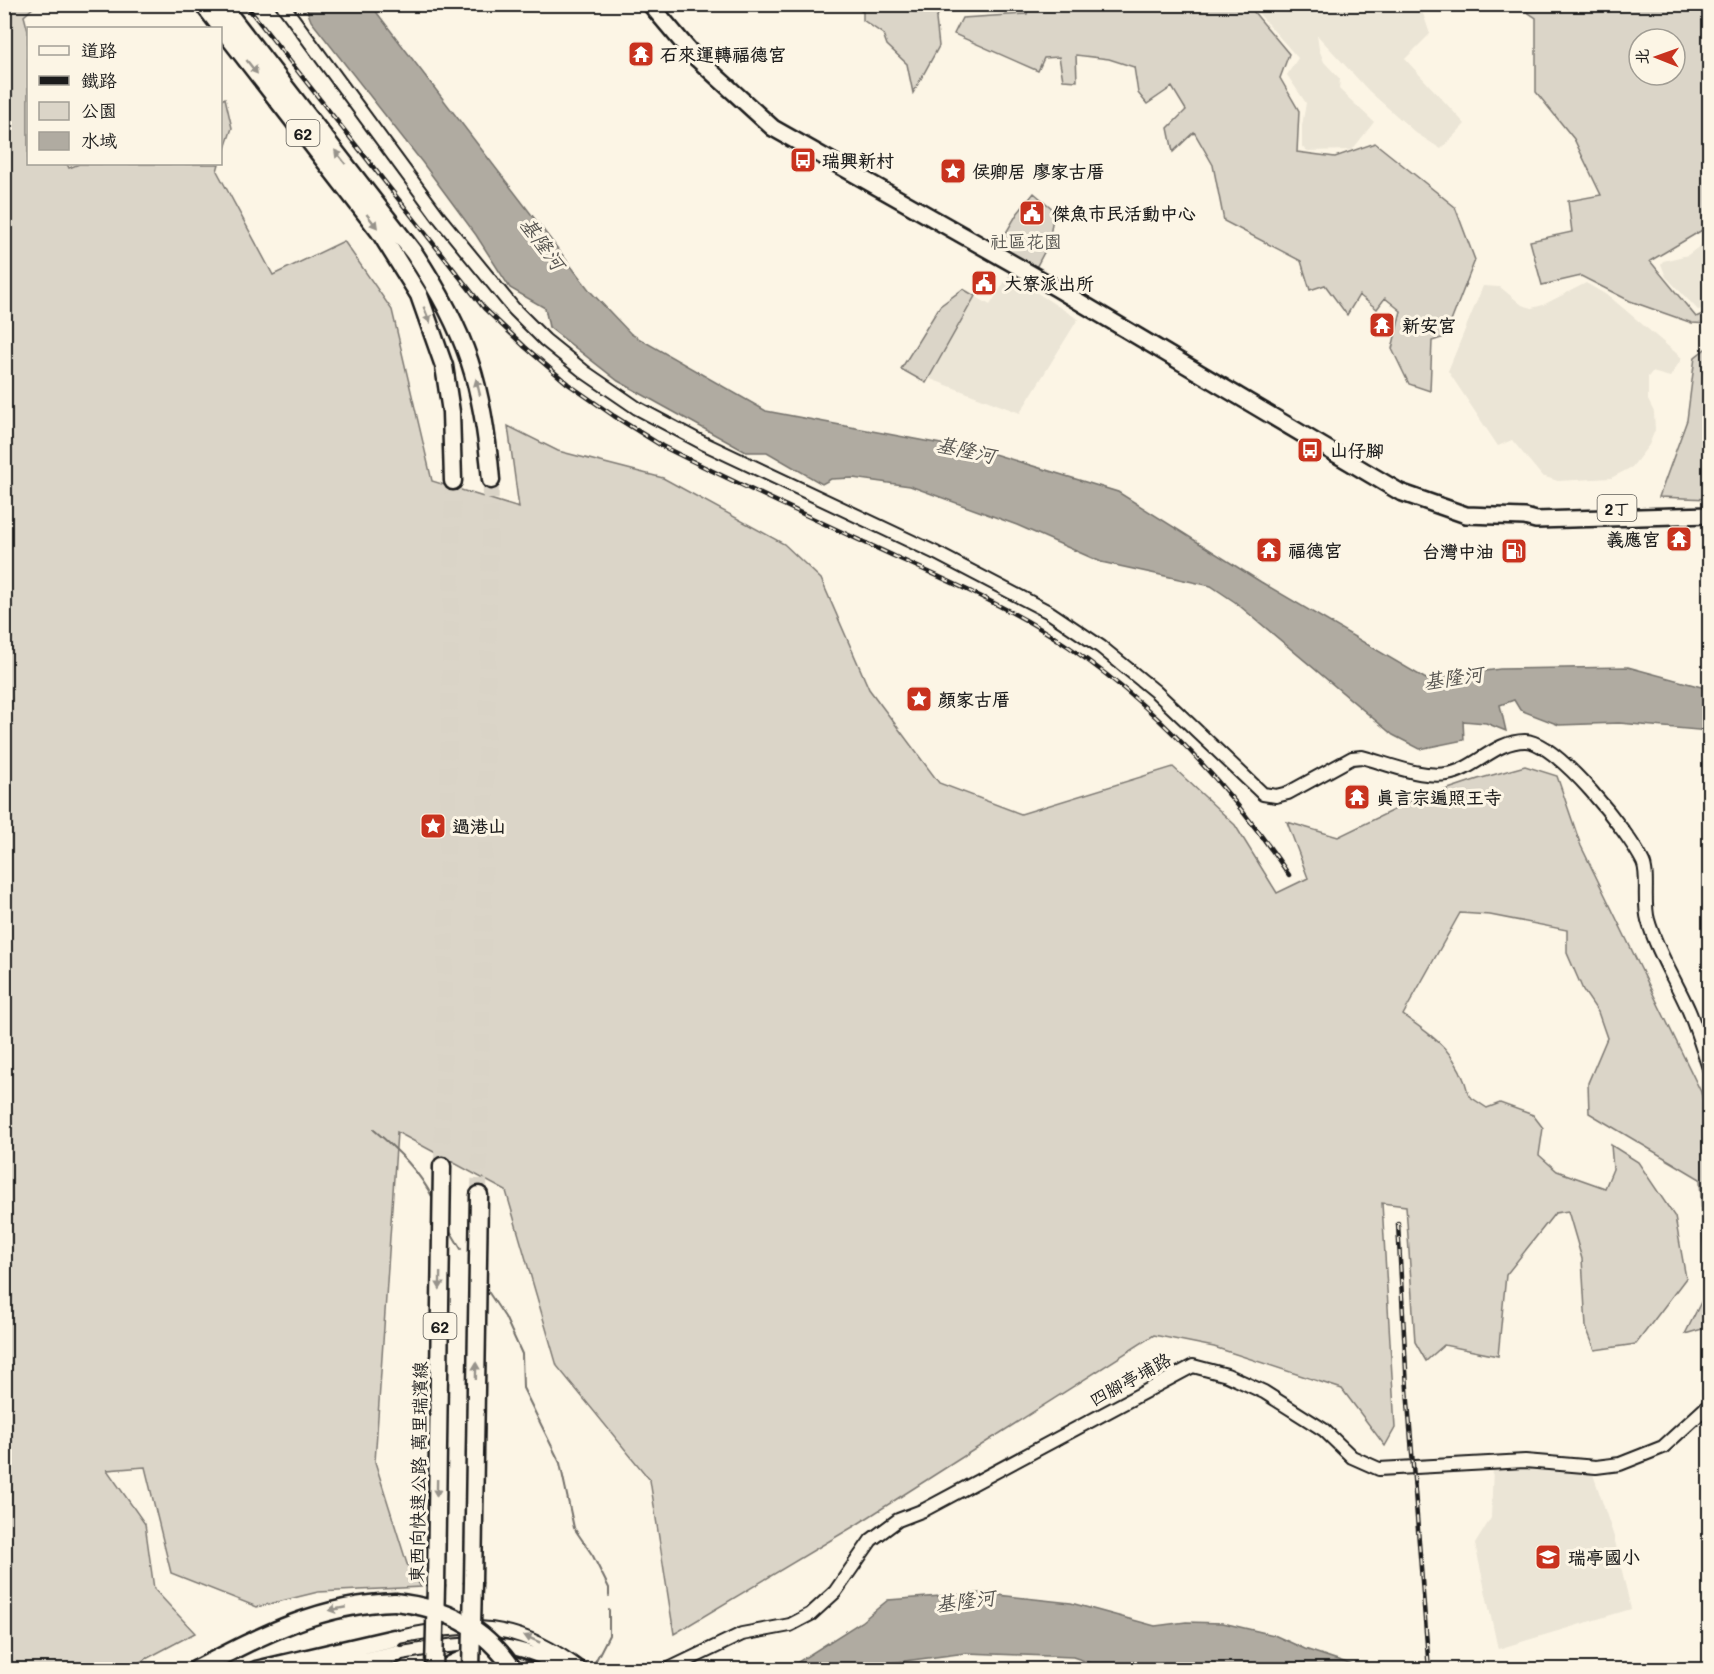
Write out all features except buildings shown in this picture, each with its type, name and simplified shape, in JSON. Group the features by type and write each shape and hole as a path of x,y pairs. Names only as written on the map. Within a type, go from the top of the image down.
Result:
{"highway":[{"name":"62","path":"203,4 221,27"},
{"name":"62","path":"221,4 414,253 433,282 464,343 476,379 488,444 491,480"},
{"name":"62","path":"222,29 379,231 419,295 438,343 448,391 453,481"},
{"name":"東西向快速公路 萬里瑞濱線","path":"434,1670 442,1166"},
{"name":"62","path":"471,1670 479,1195"},
{"path":"195,1670 298,1619 358,1605 395,1602 421,1605 452,1615 489,1641 514,1670"},
{"path":"256,1670 395,1646"},
{"path":"326,1670 395,1646"},
{"path":"443,1670 466,1658 489,1656 526,1670"}],"main road":[{"name":"2丁","path":"650,4 693,55 773,128 1030,274 1400,492 1466,515 1525,517 1536,520 1710,515"},
{"name":"2丁","path":"1525,517 1536,511 1710,508"}],"street":[{"path":"282,4 438,216 514,309 577,366 637,408 795,489 979,574 1049,612 1101,647 1156,692 1263,794 1276,796 1288,793 1352,758 1362,757 1431,775 1448,774 1466,767 1504,744 1526,741 1540,744 1583,783 1628,835 1644,864 1647,919 1690,1013 1710,1071"},
{"name":"四腳亭埔路","path":"667,1670 741,1634 790,1625 811,1614 835,1592 861,1550 886,1527 924,1510 1193,1366 1227,1375 1264,1392 1324,1430 1352,1457 1379,1469 1525,1461 1596,1467 1620,1464 1663,1447 1710,1404"},
{"path":"395,1646 450,1629 496,1628 524,1635 554,1649 582,1669"},
{"path":"395,1646 504,1645 535,1654 563,1670"}],"shaded area":[{"path":"1251,5 1420,5 1430,34 1405,59 1465,124 1441,149 1416,133 1369,91 1317,35 1324,62 1340,79 1339,89 1374,122 1352,150 1308,151 1302,147 1302,126 1306,103 1287,75 1298,58"},
{"path":"1709,239 1709,307 1698,310 1666,277 1661,264 1663,261 1688,255"},
{"path":"1009,275 1078,319 1020,413 928,378 975,296 990,305"},
{"path":"1586,283 1610,297 1682,358 1670,377 1652,372 1648,377 1648,400 1654,412 1655,430 1649,445 1632,467 1611,478 1558,481 1542,476 1512,440 1498,446 1448,371 1483,286 1500,287 1522,305 1532,308 1543,305"},
{"name":"瑞亭國小","path":"1520,1466 1593,1474 1614,1537 1631,1609 1498,1649 1475,1544 1491,1518 1493,1467"}],"green space":[{"path":"5,5 36,5 24,16 27,27 27,165 68,165 69,168 76,165 219,165 217,171 273,275 344,241 392,310 432,481 519,508 508,426 558,451 663,478 784,544 821,579 869,689 939,783 1021,814 1173,767 1235,825 1277,893 1308,878 1287,822 1338,837 1412,801 1478,779 1525,766 1557,776 1581,846 1701,1092 1710,1131 1709,1327 1685,1334 1706,1292 1700,1179 1589,1113 1588,1083 1607,1038 1598,1012 1583,990 1567,953 1567,930 1490,915 1460,913 1403,1015 1436,1040 1453,1058 1465,1081 1469,1096 1487,1108 1500,1103 1533,1115 1543,1128 1539,1155 1557,1171 1605,1188 1613,1169 1611,1145 1638,1162 1675,1217 1686,1278 1636,1344 1595,1350 1586,1327 1582,1259 1568,1211 1555,1213 1506,1275 1498,1356 1444,1345 1426,1361 1415,1342 1406,1206 1382,1203 1395,1428 1385,1446 1342,1389 1214,1347 1154,1335 856,1525 674,1634 650,1480 557,1366 506,1191 397,1132 375,1462 407,1564 421,1587 318,1592 257,1607 171,1573 145,1467 107,1470 145,1524 154,1589 195,1633 127,1669 5,1670"},
{"path":"851,5 942,5 936,19 939,46 913,93 907,64 887,45 883,34 863,20 863,12"},
{"path":"1029,5 1248,5 1289,54 1280,78 1299,111 1297,152 1335,157 1375,143 1455,207 1475,260 1445,337 1432,341 1430,391 1409,384 1392,349 1401,311 1385,298 1377,309 1359,295 1347,315 1325,285 1310,290 1301,261 1224,221 1213,165 1194,132 1173,152 1168,128 1186,110 1172,87 1147,104 1138,93 1134,67 1109,59 1076,55 1077,81 1063,80 1059,57 1044,58 1038,71 954,34 962,18 1027,14"},
{"path":"1517,5 1709,5 1709,226 1650,261 1696,317 1709,311 1709,324 1692,323 1630,301 1581,276 1542,285 1530,241 1572,232 1568,201 1601,195 1574,139 1536,92 1536,18"},
{"path":"225,98 232,128 222,157 222,100"},
{"name":"社區花園","path":"1034,193 1054,210 1049,243 1032,275 990,260 1017,214"},
{"path":"963,289 975,296 926,383 901,369 940,306"},
{"path":"1709,346 1709,499 1659,497 1687,420 1695,357"}],"water":[{"name":"基隆河","path":"305,5 371,5 590,291 631,334 766,411 994,454 1118,492 1261,582 1426,679 1500,669 1628,667 1709,689 1709,731 1619,723 1559,725 1520,710 1514,700 1500,705 1506,731 1486,723 1463,721 1464,740 1420,749 1393,735 1235,602 1211,586 1101,562 1017,525 910,486 853,478 831,479 822,484 767,452 746,452 618,381 549,327 545,308 510,288 476,235 422,162 311,21"},
{"name":"基隆河","path":"980,1593 1071,1603 1155,1626 1186,1622 1223,1623 1274,1635 1305,1649 1365,1669 1111,1670 1073,1657 966,1653 874,1665 868,1669 787,1669 861,1622 888,1600"}],"waterway":[{"path":"374,1130 408,1162 434,1200"},
{"path":"449,1229 461,1249"},
{"path":"485,1287 505,1317 522,1354 523,1388 560,1463 574,1528 593,1556 609,1588 609,1596"},
{"path":"595,1670 593,1666 609,1635 609,1610"}],"tunnel":[{"path":"479,1195 491,480"},
{"path":"442,1166 453,481"}],"railway":[{"path":"245,4 484,308 568,384 662,446 984,598 1069,647 1132,696 1189,750 1242,811 1289,875"},
{"path":"1398,1223 1407,1389 1429,1670"}],"place":[{"name":"石來運轉福德宮","path":"641,54"},
{"name":"瑞興新村","path":"803,160"},
{"name":"侯卿居 廖家古厝","path":"953,171"},
{"name":"傑魚市民活動中心","path":"1032,213"},
{"name":"大寮派出所","path":"984,283"},
{"name":"新安宮","path":"1382,325"},
{"name":"山仔腳","path":"1310,450"},
{"name":"義應宮","path":"1679,539"},
{"name":"福德宮","path":"1269,550"},
{"name":"台灣中油","path":"1514,551"},
{"name":"顏家古厝","path":"919,699"},
{"name":"真言宗遍照王寺","path":"1357,797"},
{"name":"過港山","path":"433,826"},
{"name":"瑞亭國小","path":"1548,1557"}]}
